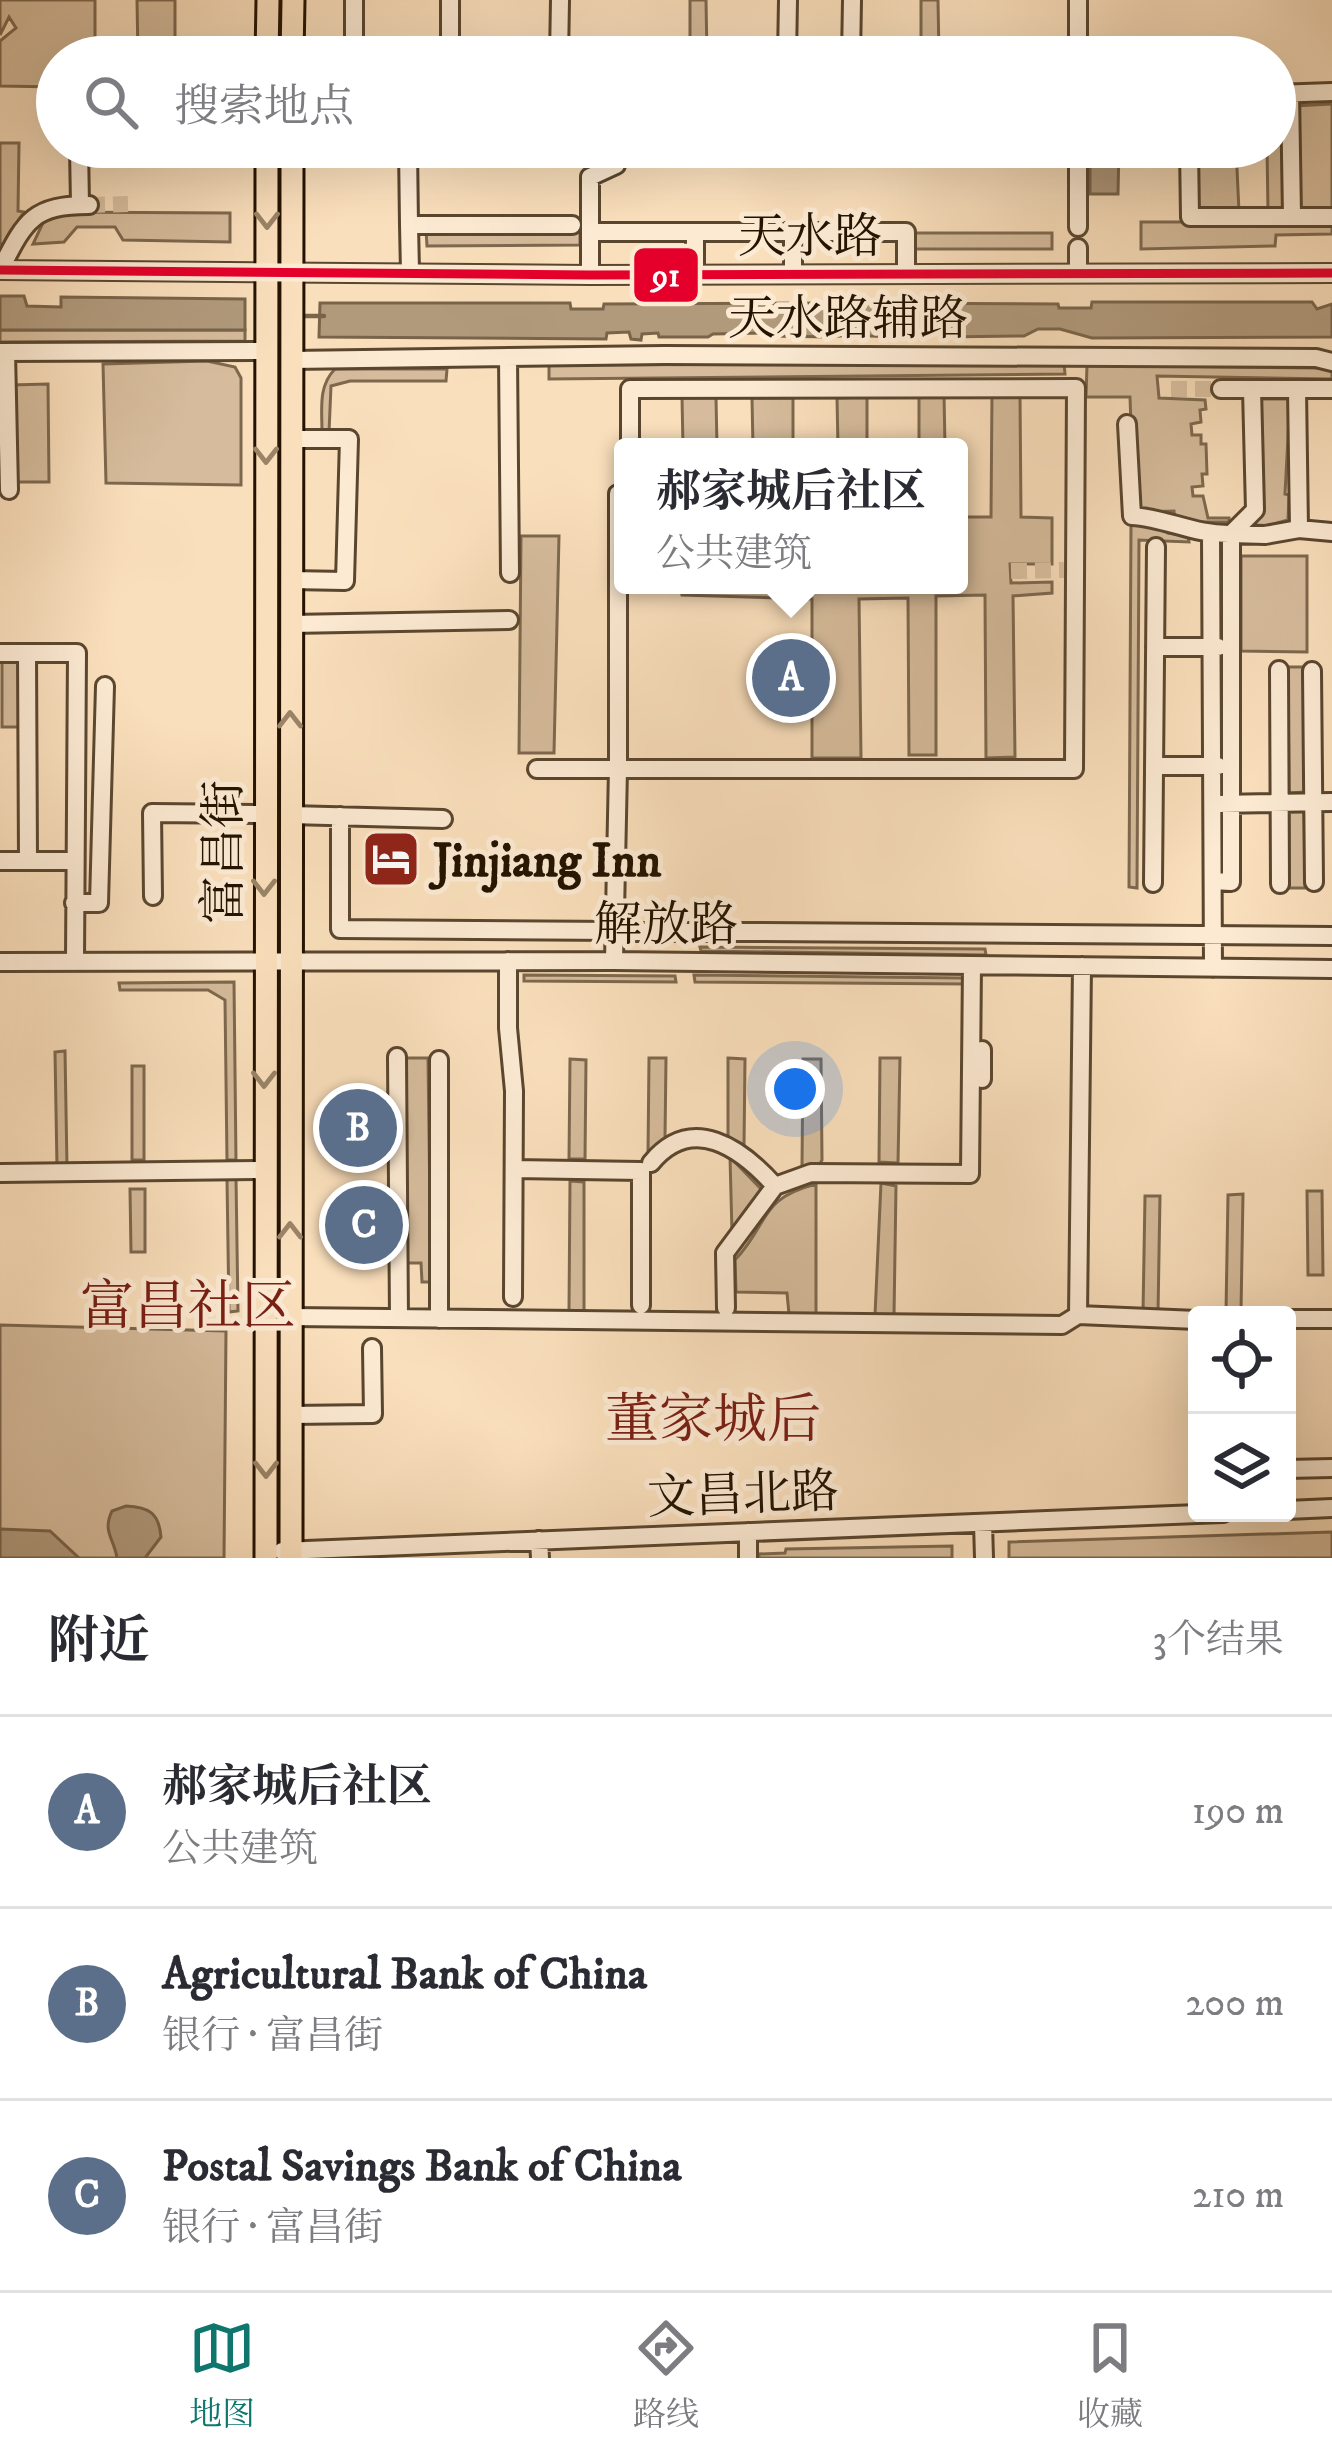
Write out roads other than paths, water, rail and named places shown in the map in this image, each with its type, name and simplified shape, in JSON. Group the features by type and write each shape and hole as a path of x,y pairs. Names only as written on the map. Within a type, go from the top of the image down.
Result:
{"main road":[{"path":"267,36 268,0"},
{"path":"292,0 292,36"},
{"name":"富昌街","path":"266,1555 267,168"},
{"name":"富昌街","path":"291,1554 292,168"}],"street":[{"path":"354,0 354,36"},
{"path":"450,0 450,36"},
{"path":"559,36 560,0"},
{"path":"787,36 788,0"},
{"path":"851,36 852,0"},
{"path":"1078,0 1078,36"},
{"path":"1296,93 1332,92"},
{"path":"0,270 34,215 53,205 84,205 81,168"},
{"path":"408,168 410,272"},
{"path":"590,275 581,229 590,177 610,168"},
{"path":"1078,168 1078,227"},
{"path":"1189,168 1190,217 1332,217"},
{"path":"1288,168 1292,216"},
{"path":"409,225 906,232 906,273"},
{"path":"695,232 695,274"},
{"path":"794,232 794,274"},
{"path":"1078,248 1078,272"},
{"name":"天水路","path":"0,270 590,275 1332,273"},
{"path":"8,490 3,352 266,345"},
{"name":"天水路辅路","path":"291,351 508,358 1316,358 1332,362"},
{"path":"538,769 1073,770 1069,570 1076,357"},
{"path":"508,358 511,573"},
{"path":"630,438 630,389 1076,388"},
{"path":"1222,389 1332,389"},
{"path":"1213,968 1213,881 1231,882 1221,766 1231,647 1231,534 1256,510 1252,389"},
{"path":"1297,389 1299,529"},
{"path":"1127,424 1132,516 1154,516 1172,526 1211,535 1299,529 1332,532"},
{"path":"291,439 349,439 345,581 291,580"},
{"path":"1211,535 1211,647 1221,766"},
{"path":"1153,884 1156,547"},
{"path":"614,961 621,594"},
{"path":"291,624 509,620"},
{"path":"1155,647 1231,647"},
{"path":"0,653 76,652 75,961"},
{"path":"27,653 28,861"},
{"path":"1279,670 1280,884"},
{"path":"1312,670 1323,802 1314,882"},
{"path":"74,903 99,903 105,686"},
{"path":"1154,766 1221,766"},
{"path":"1221,803 1323,802"},
{"path":"153,896 152,813 265,814"},
{"path":"290,814 443,819"},
{"path":"340,816 340,929 1332,936"},
{"path":"0,861 74,861"},
{"path":"508,961 513,1297"},
{"name":"解放路","path":"0,962 614,961 1332,969"},
{"path":"977,965 982,1079"},
{"path":"726,1308 725,1253 775,1186 811,1174 970,1174 977,965"},
{"path":"1078,1316 1082,966"},
{"path":"397,1057 399,1318"},
{"path":"439,1319 440,1060"},
{"path":"651,1163 663,1148 706,1139 727,1143 775,1186"},
{"path":"514,1169 641,1172 641,1305"},
{"path":"0,1173 265,1171"},
{"path":"291,1317 1062,1324 1078,1316 1188,1320"},
{"path":"1296,1319 1332,1319"},
{"path":"291,1415 373,1414 371,1348"},
{"path":"1296,1469 1332,1468"},
{"path":"1296,1510 1332,1508"},
{"name":"文昌北路","path":"266,1555 540,1549 748,1532 1188,1514"},
{"path":"982,1523 984,1558"},
{"path":"748,1532 748,1558"}],"waterway":[{"path":"300,316 324,316"}],"tunnel":[{"path":"89,205 128,204"},
{"path":"1171,389 1221,389"},
{"path":"1011,571 1064,570"}],"place":[{"name":"郝家城后社区","path":"791,678"},
{"name":"Jinjiang Inn","path":"391,859"},
{"name":"Agricultural Bank of China","path":"358,1128"},
{"name":"Postal Savings Bank of China","path":"364,1225"}],"district":[{"name":"富昌社区","path":"188,1305"},
{"name":"董家城后","path":"713,1418"}]}
